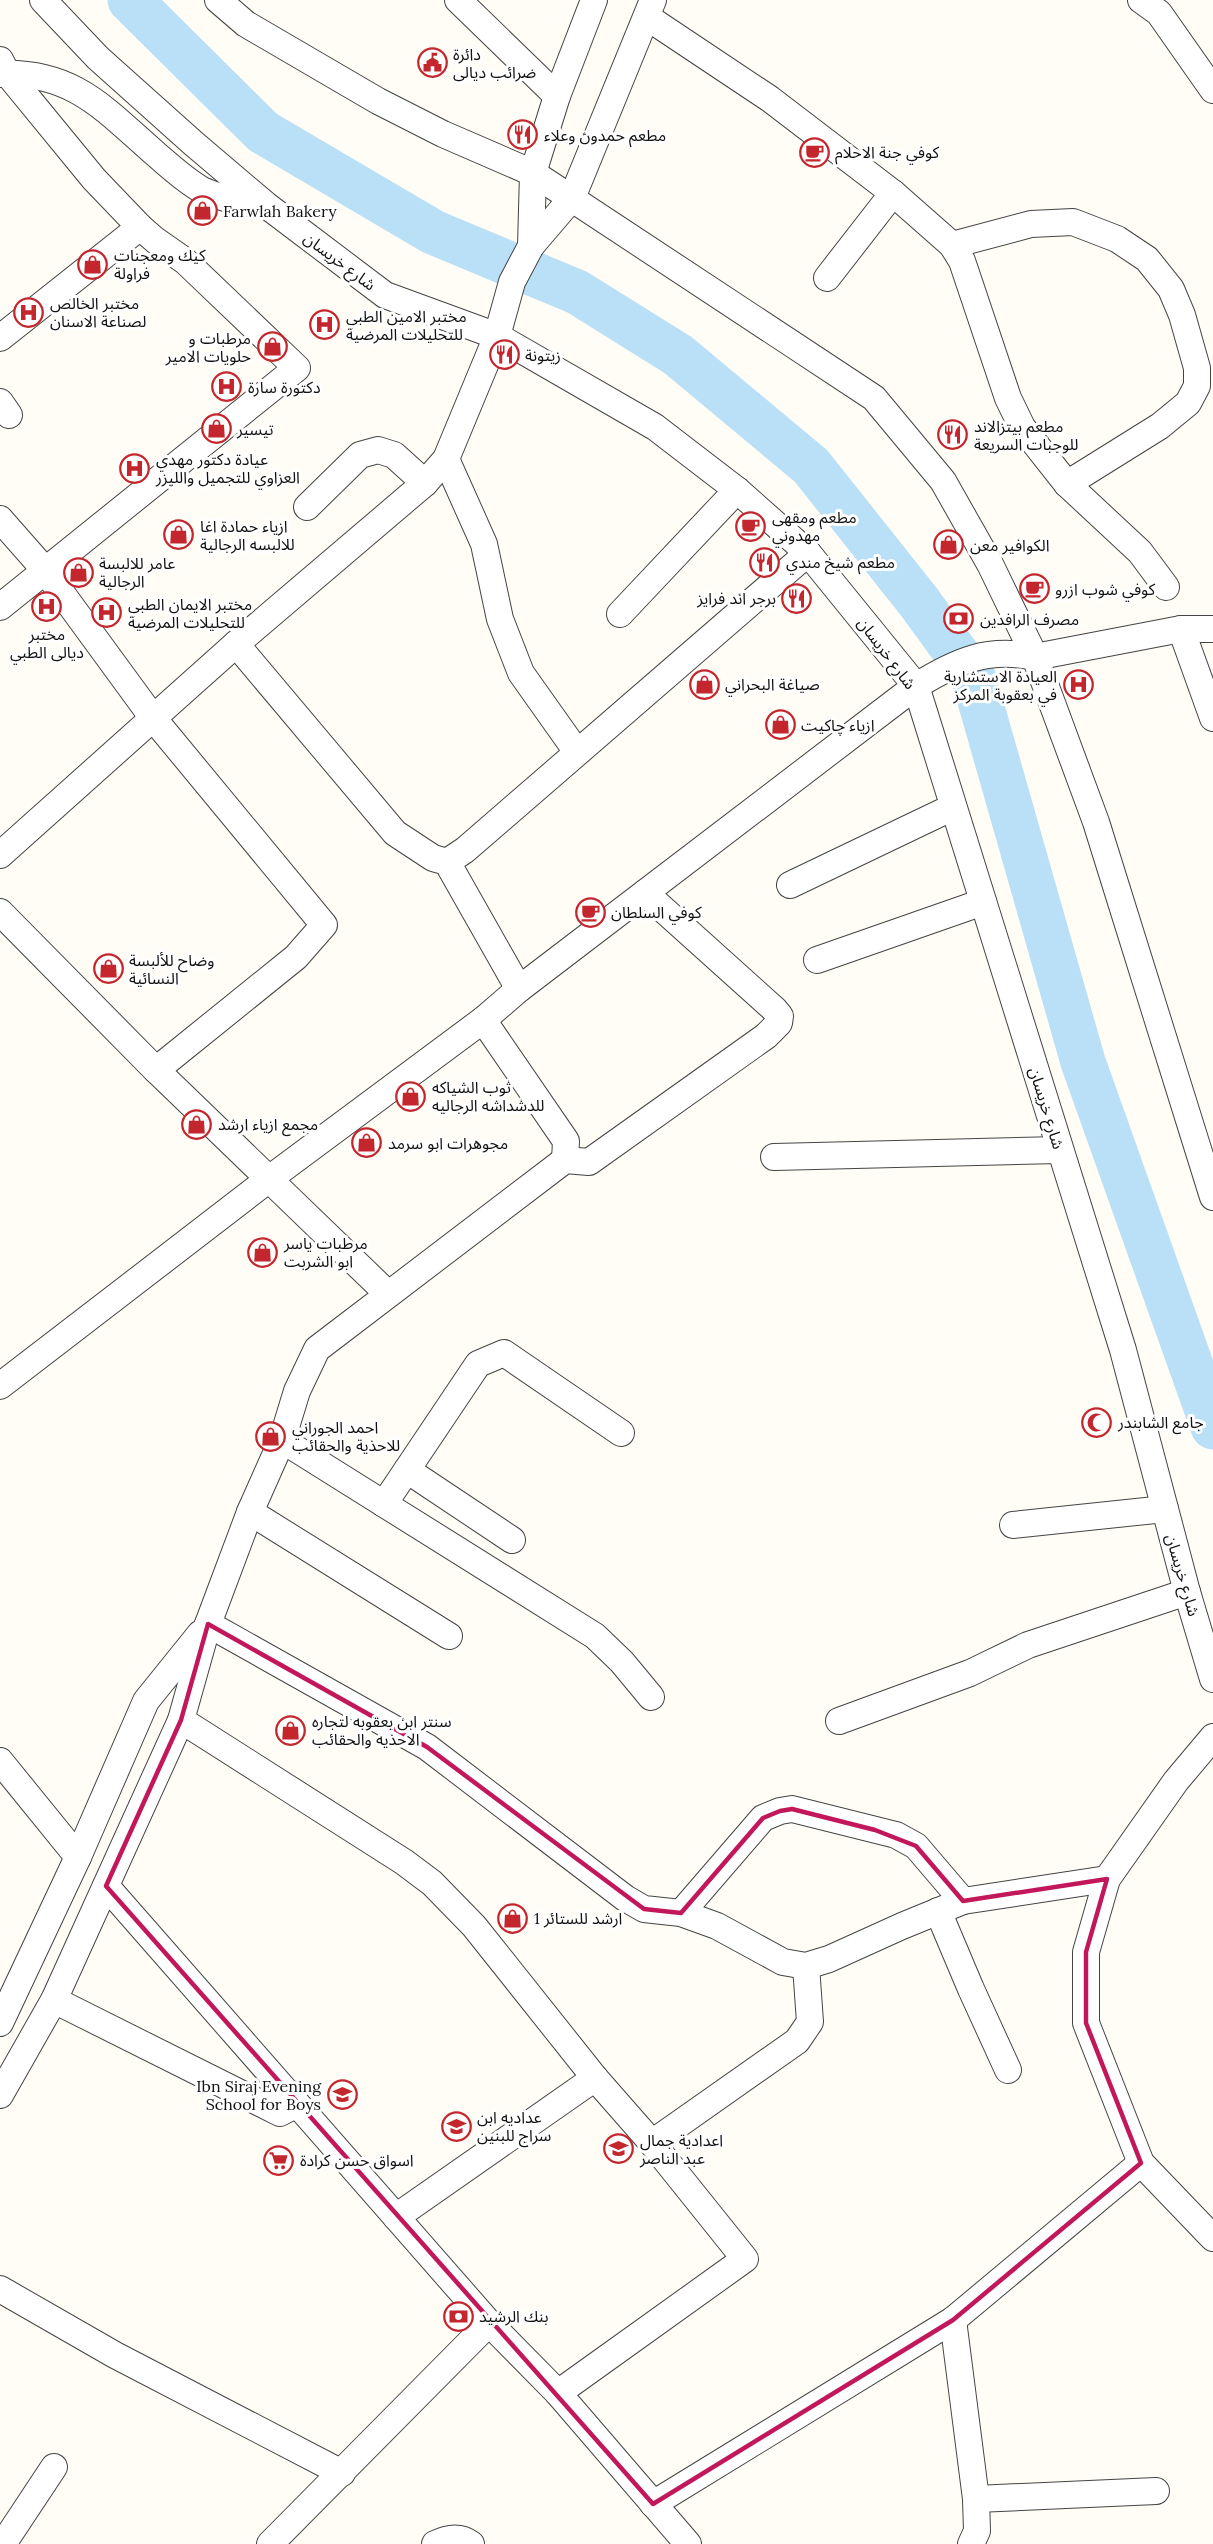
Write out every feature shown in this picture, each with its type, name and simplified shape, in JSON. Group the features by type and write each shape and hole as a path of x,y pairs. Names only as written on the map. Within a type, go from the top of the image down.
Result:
{"street":[{"name":"شارع خريسان","path":"43,0 98,58 266,205 385,295 497,336 656,427 736,490 808,553 916,686 1123,1350 1187,1592 1213,1679"},
{"path":"218,0 246,24 378,101 443,134 532,173 874,398 943,481 1004,592 1035,657 1096,822 1213,1197"},
{"path":"458,0 556,96"},
{"path":"531,246 532,173 556,96 594,0"},
{"path":"1141,0 1159,13 1213,90"},
{"path":"0,855 237,644 425,483 446,459 497,336 512,282 531,246 572,198 650,9 893,193 952,245 962,261 1008,398 1022,427 1067,484 1140,552 1166,587"},
{"path":"2,69 54,79 76,88 184,179 223,198 266,205"},
{"path":"0,607 44,569 297,368 185,261 155,240 140,226 94,179 2,69"},
{"path":"827,278 893,193"},
{"path":"952,245 1031,224 1073,222 1117,239 1147,259 1171,289 1182,315 1197,368 1197,386 1188,403 1160,426 1067,484"},
{"path":"0,338 140,226"},
{"path":"307,507 360,455 378,450 394,455 425,483"},
{"path":"446,459 484,544 500,619 521,674 577,752"},
{"path":"620,614 736,490"},
{"path":"0,519 44,569 153,718 324,925 296,957 156,1070"},
{"path":"447,862 465,850 808,553"},
{"path":"1181,629 1213,718"},
{"path":"0,1386 269,1179 483,1020 519,989 916,686 944,668 987,654 1012,652 1035,657 1181,629 1213,629"},
{"path":"237,644 395,833 433,858 447,862 519,989"},
{"path":"790,885 953,807"},
{"path":"0,2095 54,2000 181,1720 208,1624 250,1512 282,1440 297,1391 317,1349 566,1160 589,1162 766,1036 780,1023 780,1016 775,1010 645,893"},
{"path":"817,960 983,902"},
{"path":"0,912 156,1070 388,1294"},
{"path":"483,1020 566,1141 566,1160"},
{"path":"774,1157 1060,1150"},
{"path":"384,1504 478,1364 504,1353 621,1432"},
{"path":"282,1440 595,1636 622,1662 651,1697"},
{"path":"407,1470 512,1540"},
{"path":"1012,1525 1165,1509"},
{"path":"250,1512 449,1636"},
{"path":"839,1721 970,1673 1028,1645 1187,1592"},
{"path":"0,2023 78,1857 146,1701 208,1624"},
{"path":"208,1624 427,1747 625,1898 644,1909 681,1913 717,1926 783,1962 806,1966 830,1959 963,1901 1107,1879"},
{"path":"181,1720 404,1862 432,1883 474,1926 595,2078 652,2143 745,2259 558,2393"},
{"path":"1213,1737 1176,1781 1107,1879 1086,1952 1086,2023 1141,2163 1213,2238"},
{"path":"0,1761 78,1857"},
{"path":"681,1913 763,1818 792,1809 896,1835 916,1846 963,1901"},
{"path":"106,1886 489,2323 558,2393 688,2544"},
{"path":"938,1911 970,1989 1008,2070"},
{"path":"652,2143 797,2041 810,2022 806,1966"},
{"path":"54,2000 280,2113 297,2104"},
{"path":"396,2217 595,2078"},
{"path":"653,2504 953,2320 1141,2163"},
{"path":"0,2289 115,2355 342,2473"},
{"path":"953,2320 976,2499 977,2530 971,2544"},
{"path":"270,2544 489,2323"},
{"path":"3,2544 54,2467"},
{"path":"976,2499 1156,2491"},
{"path":"435,2544 449,2537 468,2541 471,2544"}],"highlighted area":[{"path":"208,1624 427,1747 644,1909 681,1913 763,1818 780,1811 792,1809 875,1830 916,1846 963,1901 1107,1879 1086,1952 1086,2023 1141,2163 953,2320 653,2504 106,1886 181,1720"}],"waterway":[{"path":"130,0 263,132 433,232 577,292 678,355 811,466 919,602 973,676 1083,1062 1213,1427"}],"place":[{"name":"دائرة ضرائب ديالى","path":"432,63"},
{"name":"مطعم حمدون وعلاء","path":"523,135"},
{"name":"كوفي جنة الاحلام","path":"814,152"},
{"name":"Farwlah Bakery","path":"202,211"},
{"name":"كيك ومعجنات فراولة","path":"93,264"},
{"name":"مختبر الخالص لصناعة الاسنان","path":"29,312"},
{"name":"مختبر الامين الطبي للتحليلات المرضية","path":"325,325"},
{"name":"مرطبات و حلويات الامير","path":"272,347"},
{"name":"زيتونة","path":"504,355"},
{"name":"دكتورة سارة","path":"227,387"},
{"name":"تيسير","path":"216,429"},
{"name":"مطعم بيتزالاند للوجبات السريعة","path":"953,435"},
{"name":"عيادة دكتور مهدي العزاوي للتجميل والليزر","path":"135,468"},
{"name":"مطعم ومقهى مهدوني","path":"751,526"},
{"name":"ازياء حمادة اغا للالبسه الرجالية","path":"179,535"},
{"name":"الكوافير معن","path":"949,545"},
{"name":"مطعم شيخ مندي","path":"765,562"},
{"name":"عامر للالبسة الرجالية","path":"78,572"},
{"name":"كوفي شوب ازرو","path":"1034,589"},
{"name":"برجر اند فرايز","path":"797,598"},
{"name":"مختبر ديالى الطبي","path":"47,606"},
{"name":"مختبر الايمان الطبي للتحليلات المرضية","path":"107,613"},
{"name":"مصرف الرافدين","path":"959,619"},
{"name":"صياغة البحراني","path":"704,684"},
{"name":"العيادة الاستشارية في بعقوبة المركز","path":"1078,685"},
{"name":"ازياء چاكيت","path":"780,725"},
{"name":"كوفي السلطان","path":"590,912"},
{"name":"وضاح للألبسة النسائية","path":"108,969"},
{"name":"ثوب الشياكه للدشداشه الرجاليه","path":"411,1096"},
{"name":"مجمع ازياء ارشد","path":"197,1124"},
{"name":"مجوهرات ابو سرمد","path":"367,1143"},
{"name":"مرطبات ياسر ابو الشربت","path":"263,1252"},
{"name":"جامع الشابندر","path":"1097,1422"},
{"name":"احمد الجوراني للاحذية والحقائب","path":"271,1436"},
{"name":"سنتر ابن بعقوبه لتجاره الاحذيه والحقائب","path":"291,1730"},
{"name":"ارشد للستائر 1","path":"513,1918"},
{"name":"Ibn Siraj Evening School for Boys","path":"342,2095"},
{"name":"عداديه ابن سراج للبنين","path":"456,2126"},
{"name":"اعدادية جمال عبد الناصر","path":"619,2149"},
{"name":"اسواق حسن كرادة","path":"279,2160"},
{"name":"بنك الرشيد","path":"458,2316"}]}
